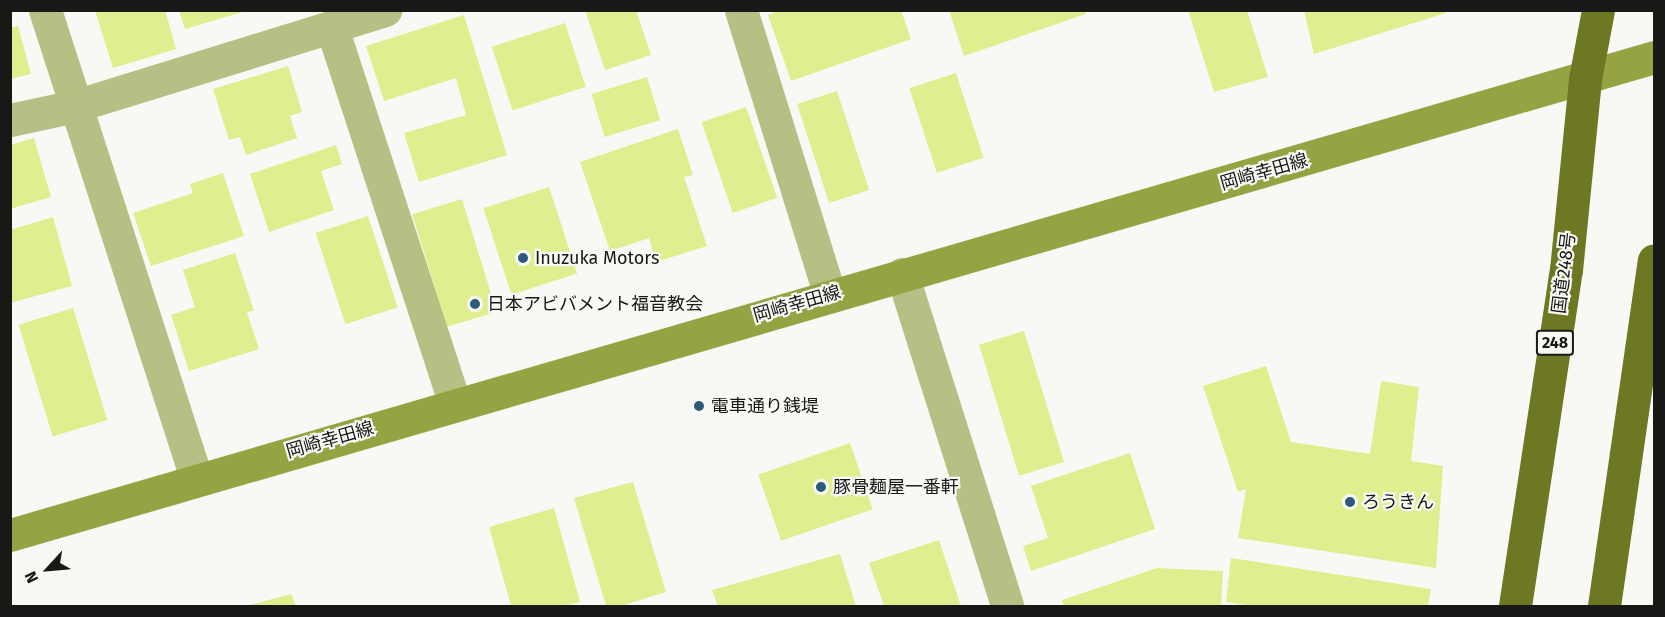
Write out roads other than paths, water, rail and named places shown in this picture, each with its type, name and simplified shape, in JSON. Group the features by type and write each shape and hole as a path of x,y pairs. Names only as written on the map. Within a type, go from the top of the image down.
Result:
{"highway":[{"name":"国道248号","path":"1515,606 1566,270 1585,79 1598,10"},
{"path":"1604,606 1654,261"}],"main road":[{"name":"岡崎幸田線","path":"10,535 830,294 1585,79 1654,57"}],"street":[{"path":"45,10 197,480"},
{"path":"10,120 75,106 385,10"},
{"path":"741,10 830,294"},
{"path":"332,27 455,404"},
{"path":"902,274 1007,606"}],"place":[{"name":"Inuzuka Motors","path":"523,258"},
{"name":"日本アビバメント福音教会","path":"475,304"},
{"name":"電車通り銭堤","path":"699,406"},
{"name":"豚骨麺屋一番軒","path":"821,487"},
{"name":"ろうきん","path":"1350,502"}]}
